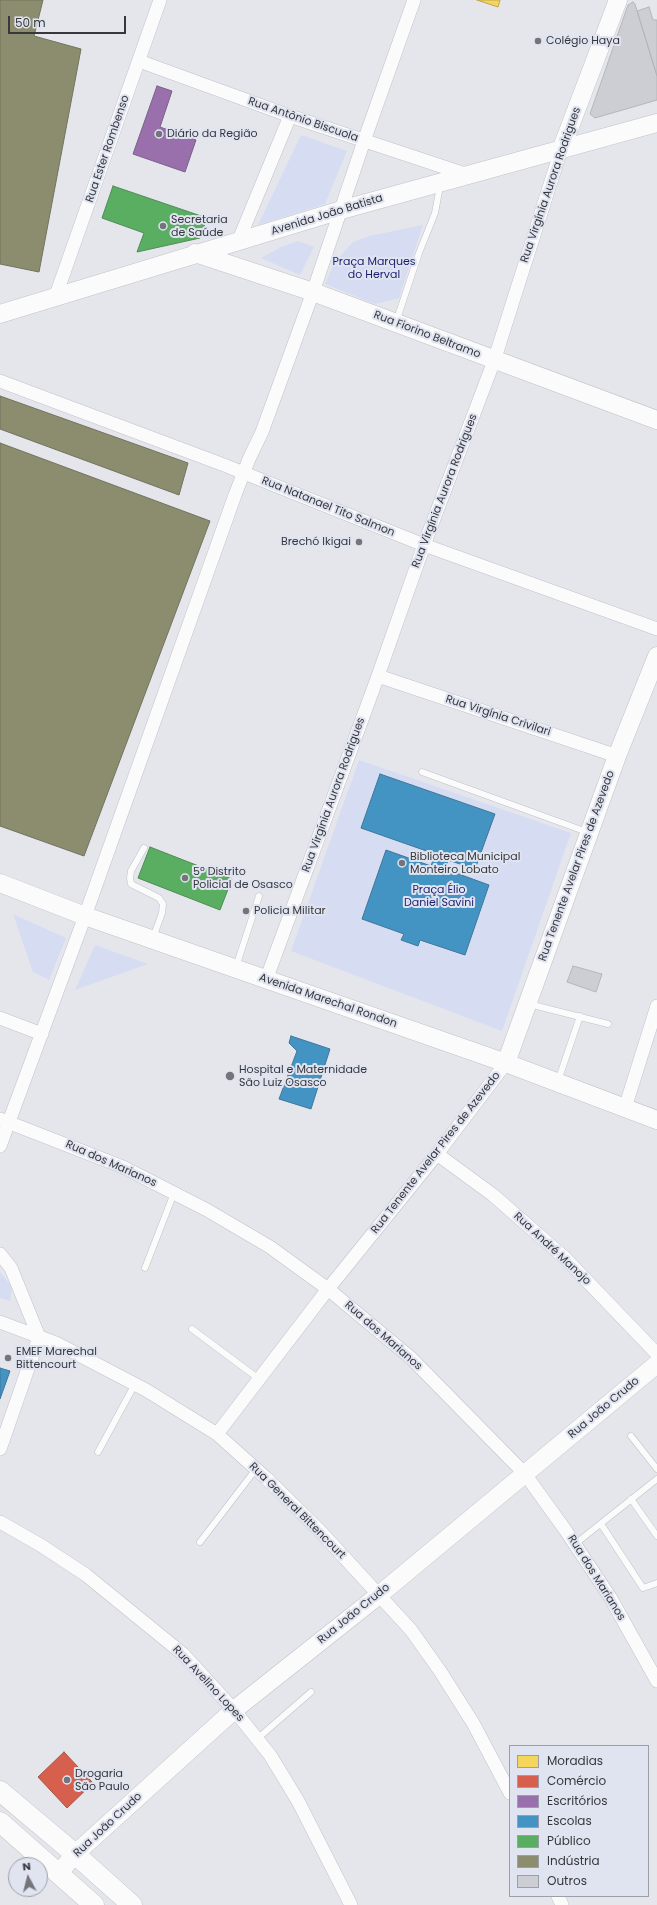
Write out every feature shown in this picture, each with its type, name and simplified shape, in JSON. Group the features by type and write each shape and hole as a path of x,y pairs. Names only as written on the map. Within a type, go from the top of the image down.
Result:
{"main road":[{"path":"0,1791 75,1854 132,1905"},
{"path":"0,1822 94,1905"}],"street":[{"name":"Rua Ester Rombenso","path":"55,298 160,0"},
{"path":"0,1146 5,1121 42,1034 244,473 262,432 313,292 414,0"},
{"name":"Rua Virgínia Aurora Rodrigues","path":"266,980 378,676 424,545 494,361 561,150 618,0"},
{"name":"Rua Antônio Biscuola","path":"139,61 290,116 468,175"},
{"path":"238,242 290,116"},
{"name":"Avenida João Batista","path":"0,314 195,253 238,242 341,210 657,123"},
{"name":"Rua Fiorino Beltramo","path":"195,253 313,292 494,361 657,420"},
{"name":"Rua Natanael Tito Salmon","path":"0,380 244,473 424,545 657,629"},
{"name":"Rua Tenente Avelar Pires de Azevedo","path":"216,1434 328,1289 437,1154 506,1063 617,756 657,656"},
{"name":"Rua Virgínia Crivilari","path":"378,676 617,756"},
{"name":"Avenida Marechal Rondon","path":"0,883 85,916 506,1063 657,1120"},
{"path":"625,1108 656,1010"},
{"path":"0,1018 42,1034"},
{"name":"Rua dos Marianos","path":"5,1121 123,1167 207,1210 270,1247 328,1289 411,1358 525,1474 575,1544 610,1598 657,1681"},
{"name":"Rua André Manojo","path":"437,1154 493,1195 565,1258 657,1354"},
{"path":"0,1254 11,1268 39,1337 0,1449"},
{"name":"Rua General Bittencourt","path":"0,1322 56,1343 94,1361 136,1384 216,1434 256,1469 320,1531 411,1630 440,1671 473,1723 509,1791"},
{"name":"Rua João Crudo","path":"58,1874 75,1854 234,1710 379,1595 657,1364"},
{"name":"Rua Avelino Lopes","path":"0,1522 42,1546 86,1575 183,1654 234,1710 270,1755 298,1802 351,1905"}],"lane":[{"path":"396,324 419,252 434,213 441,183"},
{"path":"422,772 589,832"},
{"path":"144,848 131,871 130,878 131,884 159,898 163,904 162,913 152,939"},
{"path":"236,969 259,896"},
{"path":"528,1004 608,1024"},
{"path":"558,1083 580,1016"},
{"path":"145,1268 174,1193"},
{"path":"192,1329 259,1379"},
{"path":"98,1452 136,1384"},
{"path":"631,1436 657,1469"},
{"path":"200,1542 256,1469"},
{"path":"575,1544 657,1478"},
{"path":"631,1499 657,1536"},
{"path":"600,1524 643,1588 657,1583"},
{"path":"257,1739 311,1692"}],"green space":[{"path":"301,135 347,151 325,204 258,225"},
{"name":"Praça Marques do Herval","path":"423,225 399,298 375,304 325,284 334,263 353,242 369,236"},
{"name":"Praça Marques do Herval","path":"298,241 314,247 300,275 261,258 281,247"},
{"name":"Praça Élio Daniel Savini","path":"359,760 571,833 502,1031 291,951"},
{"path":"13,914 66,938 49,980 33,972"},
{"path":"95,945 148,964 75,990"},
{"path":"0,1272 12,1287 10,1301 0,1298"}],"building: Moradias":[{"path":"477,0 500,0 498,7"}],"building: Comércio":[{"path":"64,1752 93,1783 67,1808 38,1777"}],"building: Escritórios":[{"name":"Diário da Região","path":"157,86 172,91 160,127 196,140 185,172 133,154"}],"building: Escolas":[{"name":"Biblioteca Municipal Monteiro Lobato","path":"380,774 495,814 475,869 448,860 445,869 489,885 465,955 420,940 418,946 401,940 404,934 362,919 386,850 431,866 435,854 361,828"},
{"path":"291,1036 330,1049 311,1109 279,1099 297,1051 289,1043"},
{"path":"0,1368 10,1371 0,1399"}],"building: Público":[{"name":"Secretaria de Saúde","path":"113,186 207,218 200,238 137,252 144,233 102,218"},
{"name":"5º Distrito Policial de Osasco","path":"150,847 232,879 220,910 138,878"}],"building: Indústria":[{"path":"0,0 43,0 34,36 81,49 39,272 0,264"},
{"path":"0,396 188,463 179,495 0,429"},
{"path":"0,443 210,521 84,856 0,826"}],"building: Outros":[{"path":"633,2 635,4 657,76 657,100 595,118 590,114 628,5"},
{"path":"649,7 653,20 657,20 657,76 637,11"},
{"path":"573,966 602,974 596,992 567,982"}],"place":[{"name":"Colégio Haya","path":"538,41"},
{"name":"Diário da Região","path":"159,134"},
{"name":"Secretaria de Saúde","path":"163,226"},
{"name":"Brechó Ikigai","path":"359,542"},
{"name":"Biblioteca Municipal Monteiro Lobato","path":"402,863"},
{"name":"5º Distrito Policial de Osasco","path":"185,878"},
{"name":"Policia Militar","path":"246,911"},
{"name":"Hospital e Maternidade São Luiz Osasco","path":"230,1076"},
{"name":"EMEF Marechal Bittencourt","path":"8,1358"},
{"name":"Drogaria São Paulo","path":"67,1780"}]}
